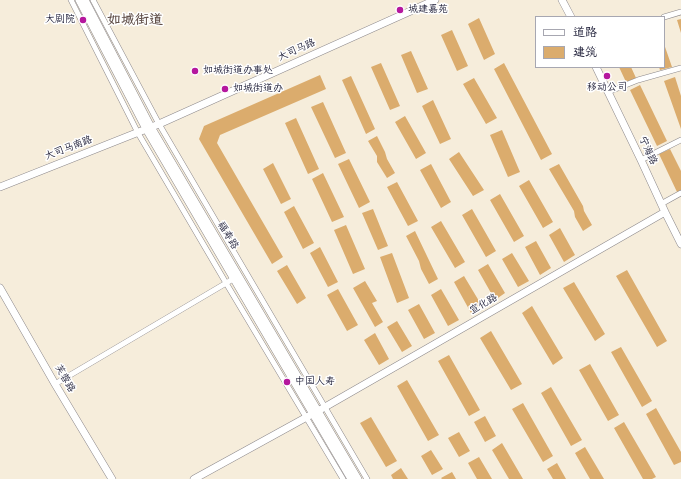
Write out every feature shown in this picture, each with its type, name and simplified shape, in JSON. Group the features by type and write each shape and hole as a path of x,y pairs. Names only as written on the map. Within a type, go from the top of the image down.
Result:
{"street":[{"path":"71,0 138,133 226,283 315,412 367,479"},
{"name":"福寿路","path":"79,0 148,128 233,279 358,479"},
{"name":"福寿路","path":"85,0 148,128 315,412 351,479"},
{"path":"92,0 315,412 343,479"},
{"name":"大司马路","path":"148,128 435,0"},
{"path":"562,0 570,16"},
{"path":"665,17 681,12"},
{"name":"宁海路","path":"596,68 681,244"},
{"path":"608,92 638,80 681,68"},
{"name":"大司马南路","path":"0,187 148,128"},
{"path":"640,160 681,140"},
{"path":"661,204 681,193"},
{"name":"宣化路","path":"194,479 315,412 665,212"},
{"path":"55,384 233,279"},
{"name":"芙蓉路","path":"0,288 112,479"}],"building":[{"path":"479,18 495,54 484,60 468,24"},
{"path":"681,19 681,33 677,20"},
{"path":"452,30 468,66 457,71 441,35"},
{"path":"665,47 672,67 660,70 659,68 665,68"},
{"path":"411,51 428,89 417,93 401,55"},
{"path":"381,63 400,106 390,110 371,67"},
{"path":"504,63 552,154 541,160 494,69"},
{"path":"619,68 631,68 636,78 626,82"},
{"path":"320,75 326,89 220,135 217,143 283,257 272,264 199,139 204,126"},
{"path":"351,76 375,129 366,134 342,80"},
{"path":"675,77 681,96 681,129 664,81"},
{"path":"474,78 497,118 486,124 463,84"},
{"path":"640,85 667,141 657,146 630,90"},
{"path":"433,100 451,139 440,144 422,106"},
{"path":"323,102 346,153 335,158 311,107"},
{"path":"405,116 426,153 416,159 395,122"},
{"path":"296,118 319,169 308,174 285,123"},
{"path":"502,130 520,172 508,177 490,135"},
{"path":"377,136 395,173 387,178 377,162 377,156 368,141"},
{"path":"670,149 681,171 681,190 677,192 659,154"},
{"path":"459,152 484,190 473,196 449,159"},
{"path":"349,159 370,202 359,208 338,164"},
{"path":"273,163 291,199 281,204 263,169"},
{"path":"431,164 451,202 441,208 420,170"},
{"path":"559,164 592,225 583,231 575,217 574,211 549,169"},
{"path":"323,173 344,217 332,222 312,179"},
{"path":"529,180 553,222 543,228 519,186"},
{"path":"397,182 418,221 408,226 387,187"},
{"path":"500,194 524,236 514,242 490,200"},
{"path":"294,206 314,243 303,249 284,212"},
{"path":"373,209 388,246 378,250 362,213"},
{"path":"472,209 496,251 486,257 462,215"},
{"path":"441,221 465,262 455,268 431,227"},
{"path":"346,225 365,269 353,274 334,230"},
{"path":"560,228 575,255 564,262 549,235"},
{"path":"415,231 438,279 429,284 406,236"},
{"path":"536,241 551,268 540,275 525,247"},
{"path":"320,247 338,282 328,287 310,253"},
{"path":"392,253 409,298 397,303 380,257"},
{"path":"512,253 529,281 518,287 502,259"},
{"path":"488,264 505,293 495,300 478,270"},
{"path":"287,265 306,298 297,304 277,271"},
{"path":"627,270 667,341 657,347 616,276"},
{"path":"464,276 482,306 471,313 454,282"},
{"path":"365,281 377,301 372,303 383,322 375,327 353,288"},
{"path":"574,282 605,334 595,341 563,288"},
{"path":"338,289 358,325 347,331 327,295"},
{"path":"441,289 459,320 448,326 431,295"},
{"path":"419,304 435,333 424,339 408,310"},
{"path":"532,306 563,358 553,365 522,313"},
{"path":"397,321 412,346 402,352 387,327"},
{"path":"491,331 522,384 511,390 480,338"},
{"path":"375,333 389,359 379,365 364,340"},
{"path":"621,347 652,401 642,407 611,352"},
{"path":"449,355 480,410 469,416 438,361"},
{"path":"590,364 619,415 608,421 579,370"},
{"path":"407,380 439,435 428,441 397,386"},
{"path":"551,387 582,440 571,446 541,393"},
{"path":"523,403 553,456 543,462 512,409"},
{"path":"656,408 681,452 681,462 674,465 646,414"},
{"path":"485,416 496,436 485,442 474,422"},
{"path":"371,417 397,461 386,467 360,423"},
{"path":"624,422 656,477 652,479 643,479 614,428"},
{"path":"459,432 470,451 459,457 448,438"},
{"path":"502,443 523,479 509,479 492,450"},
{"path":"585,447 604,479 590,479 575,453"},
{"path":"431,450 443,469 432,475 421,456"},
{"path":"479,457 492,479 477,479 468,463"},
{"path":"557,463 566,479 553,479 547,469"},
{"path":"401,468 408,479 393,479 391,475"},
{"path":"452,472 456,479 441,478"}],"place":[{"name":"城建嘉苑","path":"400,10"},
{"name":"大剧院","path":"83,20"},
{"name":"如城街道办事处","path":"195,71"},
{"name":"移动公司","path":"607,76"},
{"name":"如城街道办","path":"225,89"},
{"name":"中国人寿","path":"287,382"}],"district":[{"name":"如城街道","path":"135,22"}]}
